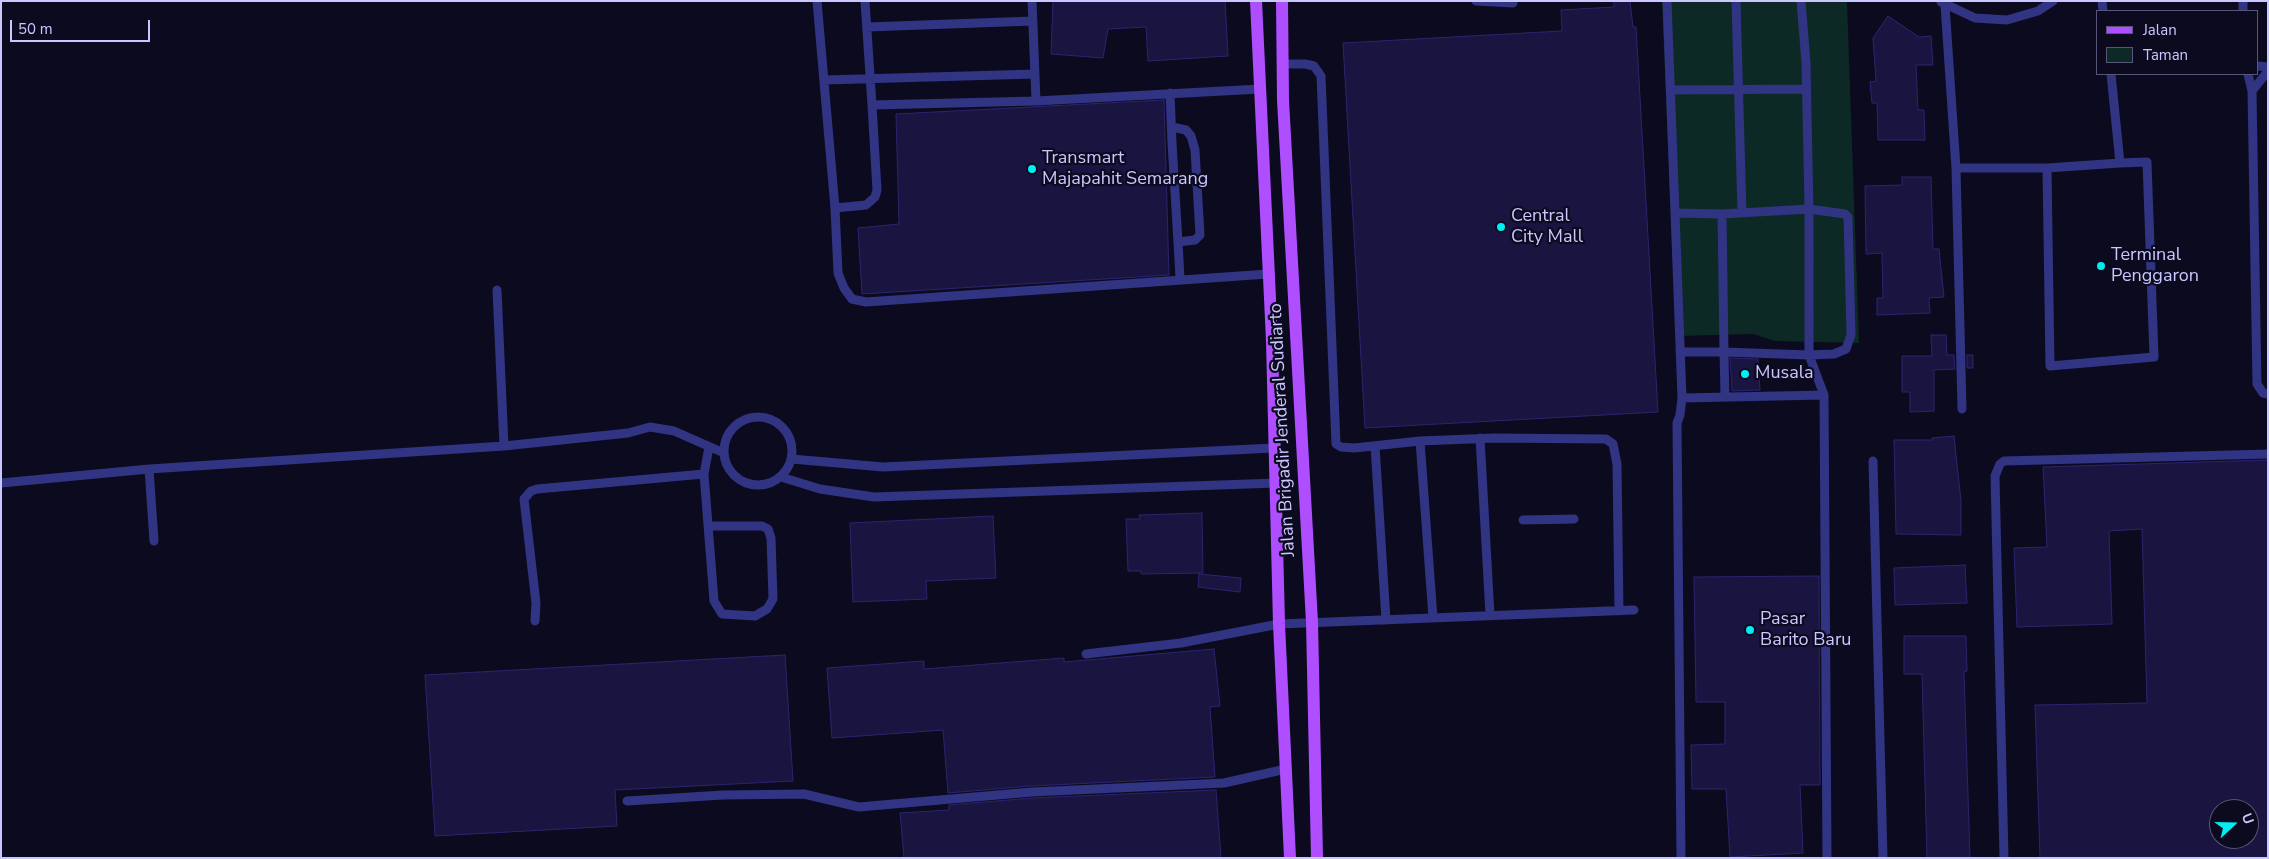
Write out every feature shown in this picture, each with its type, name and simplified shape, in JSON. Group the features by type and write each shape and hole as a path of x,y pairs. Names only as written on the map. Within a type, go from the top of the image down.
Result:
{"main road":[{"name":"Jalan Brigadir Jenderal Sudiarto","path":"1256,1 1277,483 1279,624 1290,858"},
{"name":"Jalan Brigadir Jenderal Sudiarto","path":"1282,1 1297,382 1312,622 1317,858"}],"lane":[{"path":"817,1 835,208 838,273 844,288 852,299 866,302 1180,278 1268,274"},
{"path":"835,208 866,205 874,197 877,190 866,1"},
{"path":"1032,1 1036,102"},
{"path":"1476,1 1513,3"},
{"path":"1667,1 1682,398 1677,423 1681,858"},
{"path":"1736,1 1742,213"},
{"path":"1801,1 1806,89 1809,210 1809,355 1824,395 1827,858"},
{"path":"1962,409 1956,168 1943,3 1975,18 2007,20 2038,11 2053,1"},
{"path":"867,27 1033,21"},
{"path":"1283,64 1314,66 1321,76 1336,444 1341,447 1354,448 1420,441 1480,438 1606,439 1613,444 1617,464 1619,611"},
{"path":"2252,91 2268,71"},
{"path":"824,80 1035,74"},
{"path":"2111,75 2120,163"},
{"path":"2248,75 2252,91 2257,384 2263,393 2268,394"},
{"path":"872,105 1036,102 1260,89"},
{"path":"1671,90 1806,89"},
{"path":"1170,93 1180,278"},
{"path":"1172,127 1186,130 1191,136 1195,150 1200,234 1195,240 1178,242"},
{"path":"1956,168 2047,168 2147,162 2154,357 2050,366 2047,168"},
{"path":"1676,213 1722,214 1809,210 1845,214 1848,218 1851,335 1846,349 1834,354 1809,355 1680,352"},
{"path":"1722,214 1725,397"},
{"path":"497,290 504,446"},
{"path":"1682,398 1824,395"},
{"path":"752,417 766,417 778,422 787,432 792,445 792,458 788,469 782,477 765,485 746,483 731,473 724,453 725,442 730,432 739,422 752,417"},
{"path":"1,483 149,469 504,446 628,433 650,426 674,431 724,453"},
{"path":"1480,438 1490,615"},
{"path":"1420,441 1433,618"},
{"path":"1375,446 1386,620"},
{"path":"709,448 704,474 714,601 722,614 755,616 767,609 774,599 771,538 768,530 762,526 709,526"},
{"path":"792,458 883,467 1274,448"},
{"path":"2004,858 1995,476 2000,464 2004,461 2268,454"},
{"path":"1873,461 1883,858"},
{"path":"149,469 154,541"},
{"path":"535,621 536,603 524,498 532,491 704,474"},
{"path":"782,477 820,489 874,497 1277,483"},
{"path":"1523,520 1574,519"},
{"path":"1086,654 1181,643 1279,624 1634,610"},
{"path":"627,801 723,795 804,794 858,807 1032,792 1224,783 1286,769"}],"green space":[{"path":"1662,1 1847,1 1859,343 1775,341 1753,334 1676,336"}],"building":[{"path":"1053,1 1225,1 1228,56 1148,61 1146,27 1108,29 1103,58 1051,54"},
{"name":"Central City Mall","path":"1614,1 1630,1 1633,27 1636,27 1658,412 1365,428 1343,43 1562,31 1561,10 1614,7"},
{"path":"1888,16 1919,37 1931,36 1933,65 1916,65 1918,110 1924,110 1925,140 1878,140 1877,103 1872,103 1870,82 1876,81 1873,38"},
{"name":"Transmart Majapahit Semarang","path":"1164,100 1169,275 862,294 858,228 899,224 896,114"},
{"path":"1902,177 1931,177 1933,249 1939,249 1944,297 1929,298 1930,313 1877,315 1877,298 1883,298 1882,253 1866,254 1865,186 1902,185"},
{"path":"1931,335 1946,335 1947,355 1954,355 1955,369 1934,370 1934,411 1910,412 1910,392 1902,392 1902,356 1932,356"},
{"path":"1967,355 1973,355 1973,368 1967,368"},
{"name":"Musala","path":"1730,358 1758,359 1760,390 1732,391"},
{"path":"1954,436 1961,501 1961,535 1896,534 1894,440 1933,440 1932,438"},
{"path":"2268,460 2268,858 2040,858 2035,705 2147,703 2142,529 2109,531 2112,624 2017,627 2014,548 2047,547 2043,467"},
{"path":"1202,513 1203,573 1141,574 1141,571 1128,571 1126,519 1140,519 1139,515"},
{"path":"993,516 996,578 926,581 927,599 853,602 850,523"},
{"path":"1965,565 1967,603 1895,605 1894,568"},
{"path":"1199,574 1241,578 1240,592 1198,587"},
{"path":"1819,576 1820,785 1800,785 1803,853 1730,857 1726,789 1692,789 1691,745 1725,744 1725,702 1696,702 1694,577"},
{"path":"1904,636 1966,636 1967,671 1964,672 1970,858 1927,858 1922,674 1904,674"},
{"path":"1214,649 1220,706 1210,707 1215,777 1031,786 948,793 943,730 832,738 827,668 924,661 924,669 1064,658 1064,662"},
{"path":"785,655 793,781 615,790 617,826 435,836 425,675"},
{"path":"1216,790 1221,858 904,858 900,813 949,810 949,805 1032,798"}],"place":[{"name":"Transmart Majapahit Semarang","path":"1032,169"},
{"name":"Central City Mall","path":"1501,227"},
{"name":"Terminal Penggaron","path":"2101,266"},
{"name":"Musala","path":"1745,374"},
{"name":"Pasar Barito Baru","path":"1750,630"}]}
